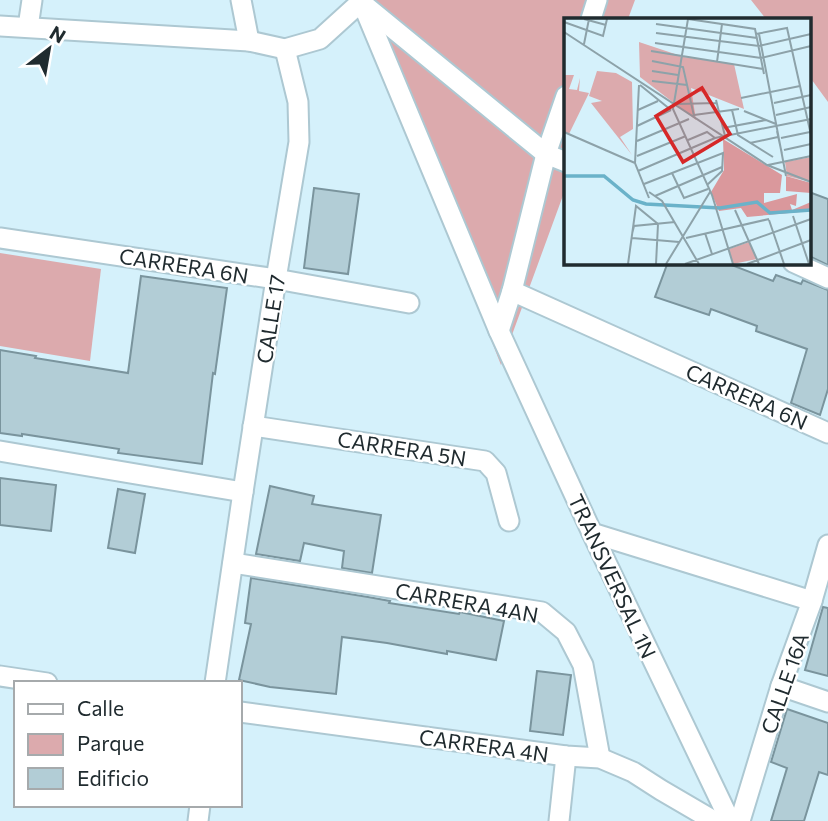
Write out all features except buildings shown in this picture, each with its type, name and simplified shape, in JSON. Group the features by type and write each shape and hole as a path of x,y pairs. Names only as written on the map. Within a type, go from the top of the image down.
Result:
{"street":[{"path":"28,27 32,0"},
{"path":"241,0 250,41"},
{"path":"591,18 597,0"},
{"path":"0,26 250,41 285,49 320,39 362,1 547,154 564,162"},
{"name":"TRANSVERSAL 1N","path":"362,1 499,331 730,821"},
{"name":"CALLE 17","path":"215,681 299,142 298,102 285,49"},
{"path":"499,331 564,99"},
{"name":"CARRERA 6N","path":"0,238 276,279 409,303"},
{"path":"797,264 828,278"},
{"name":"CARRERA 6N","path":"512,291 828,433"},
{"name":"CARRERA 5N","path":"253,426 485,461 496,474 509,521"},
{"path":"0,451 243,492"},
{"path":"592,533 812,601"},
{"name":"CALLE 16A","path":"740,821 828,545"},
{"name":"CARRERA 4AN","path":"233,563 542,612 566,632 583,665 600,758"},
{"path":"0,676 34,681"},
{"path":"781,686 828,702"},
{"name":"CARRERA 4N","path":"242,712 566,757 600,758 633,772 714,821"},
{"path":"559,821 566,757"}],"green space":[{"path":"357,0 635,0 628,18 564,18 564,193 501,365"},
{"path":"751,0 828,0 828,102 810,77 810,18 765,18"},
{"path":"0,253 101,269 90,361 0,346"}]}
